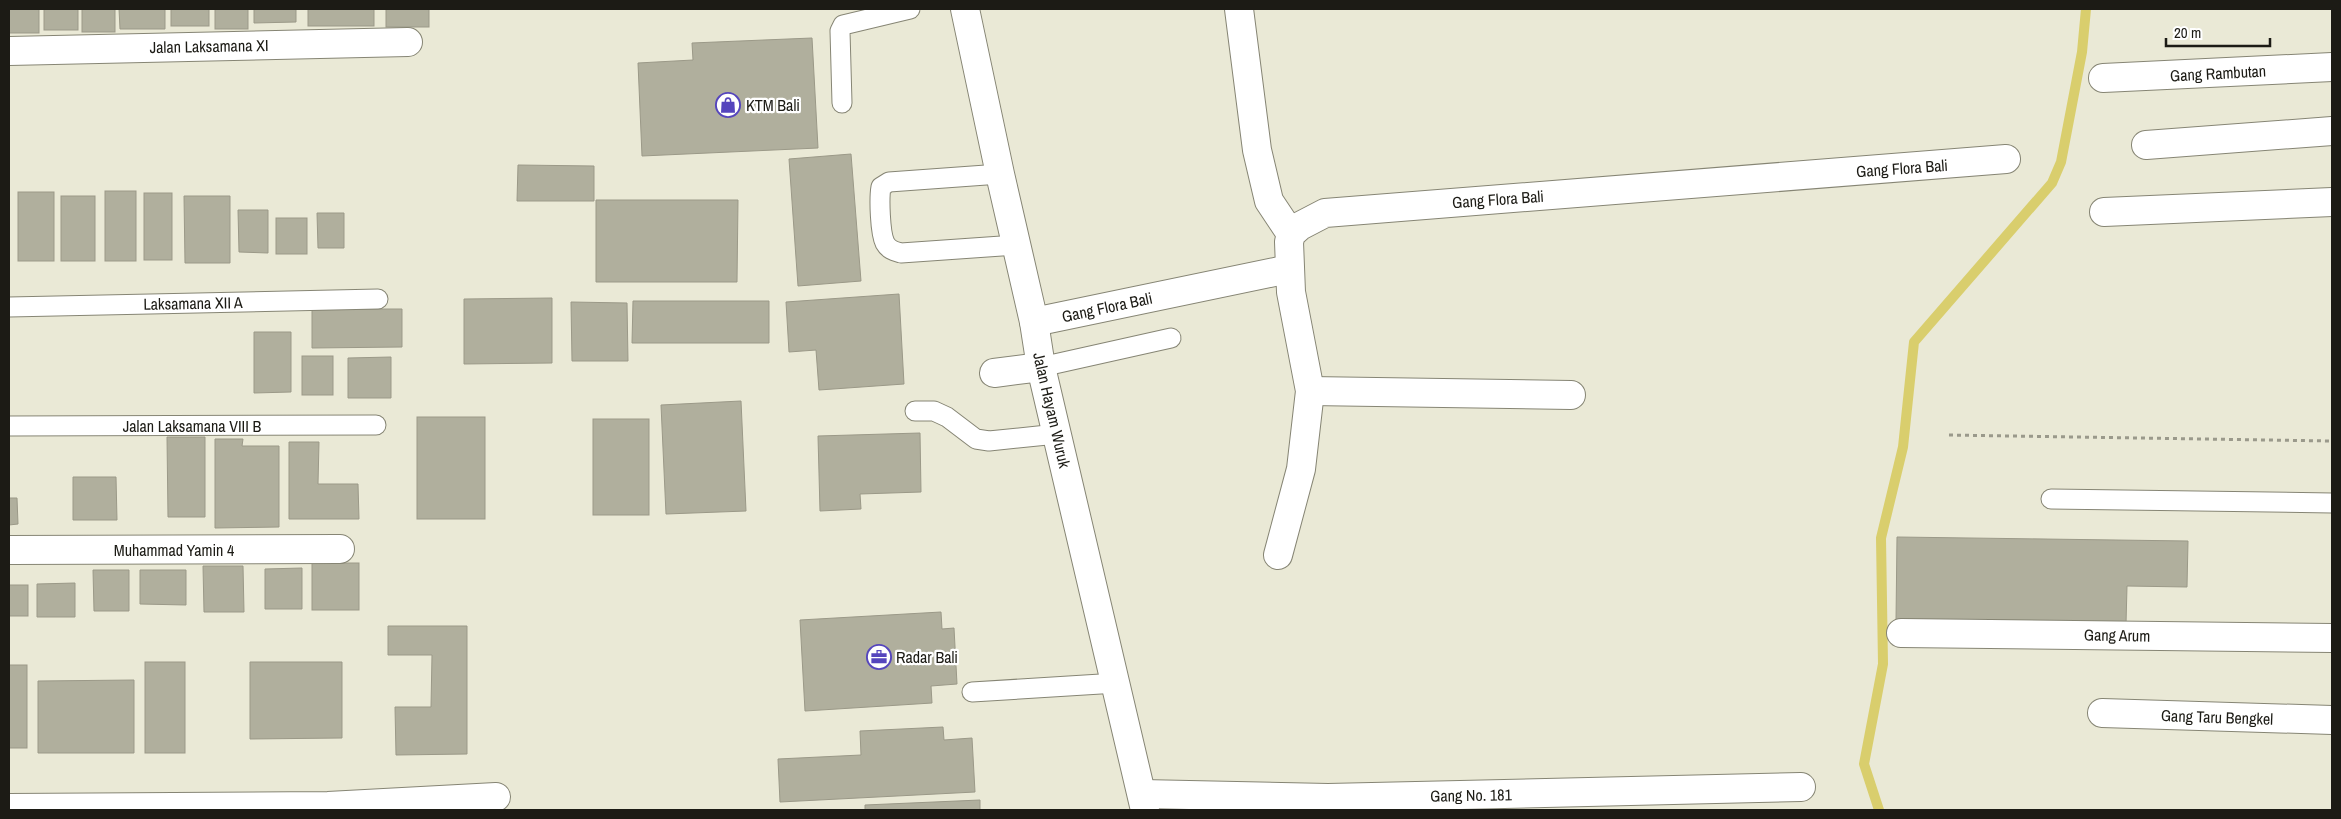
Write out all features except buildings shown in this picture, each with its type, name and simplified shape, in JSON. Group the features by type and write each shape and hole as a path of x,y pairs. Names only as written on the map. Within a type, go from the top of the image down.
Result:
{"street":[{"name":"Jalan Hayam Wuruk","path":"965,9 1034,322 1041,367 1117,683 1143,802"},
{"path":"1239,9 1257,150 1269,200 1291,234 1288,252 1289,269 1310,392 1302,469 1278,555"},
{"name":"Jalan Laksamana XI","path":"9,50 408,42"},
{"name":"Gang Rambutan","path":"2103,78 2332,67"},
{"path":"2146,145 2332,131"},
{"name":"Gang Flora Bali","path":"1291,234 1311,219 1325,213 2006,159"},
{"path":"2104,212 2332,202"},
{"name":"Gang Flora Bali","path":"1034,322 1289,269"},
{"path":"994,373 1041,367"},
{"path":"1310,392 1570,395"},
{"name":"Muhammad Yamin 4","path":"9,550 340,550"},
{"name":"Gang Arum","path":"1901,633 2332,638"},
{"name":"Gang Taru Bengkel","path":"2102,713 2332,720"},
{"name":"Gang No. 181","path":"1143,802 1801,787"},
{"path":"9,808 328,806 496,797"}],"lane":[{"path":"842,103 840,31 843,25 910,9"},
{"path":"1000,174 889,182 881,187 879,195 884,242 892,251 901,253 1016,245"},
{"name":"Laksamana XII A","path":"9,307 378,299"},
{"path":"1041,367 1171,338"},
{"path":"915,411 934,411 947,417 976,439 989,441 1057,434"},
{"name":"Jalan Laksamana VIII B","path":"9,426 376,425"},
{"path":"2051,499 2332,503"},
{"path":"972,692 1117,683"}],"path":[{"path":"1949,435 2332,441"}],"waterway":[{"path":"1879,810 1864,764 1883,664 1881,538 1903,447 1914,342 2052,183 2061,162 2082,52 2086,9"}],"place":[{"name":"KTM Bali","path":"728,105"},
{"name":"Radar Bali","path":"879,657"}]}
